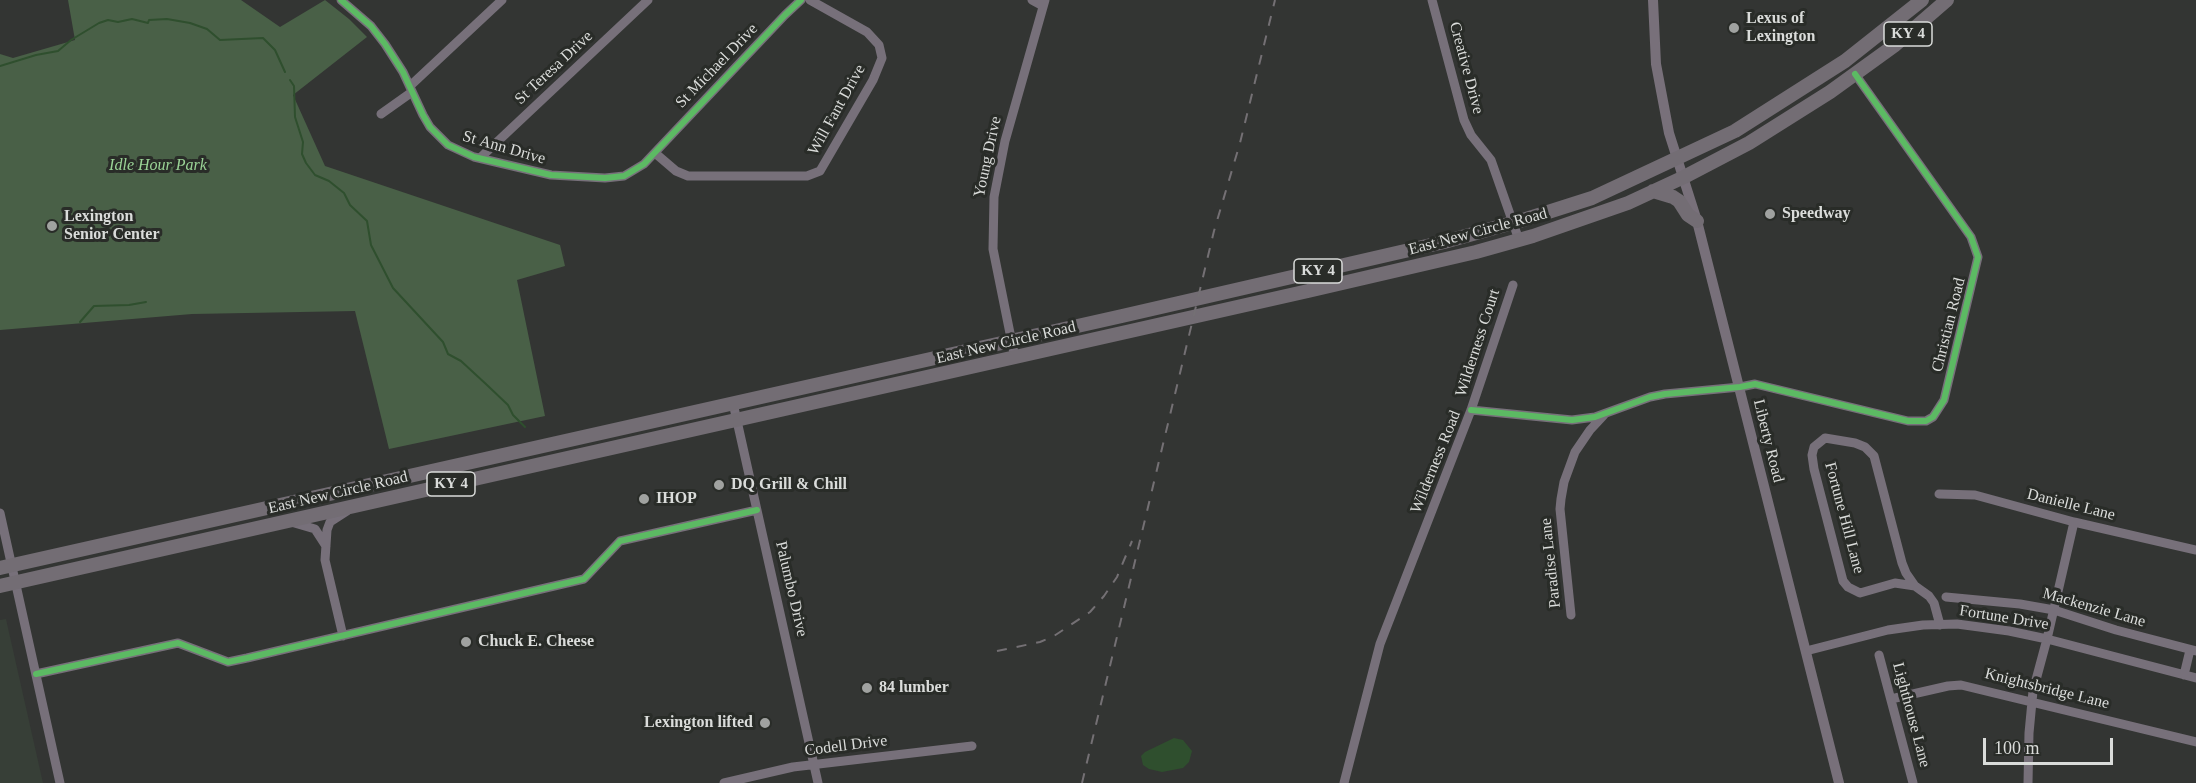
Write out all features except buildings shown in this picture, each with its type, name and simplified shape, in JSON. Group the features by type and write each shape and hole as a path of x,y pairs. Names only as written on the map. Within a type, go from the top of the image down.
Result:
{"highway":[{"name":"East New Circle Road","path":"6,567 1444,242 1513,223 1592,198 1743,127 1845,61 1922,0"},
{"name":"East New Circle Road","path":"16,582 1014,358 1383,274 1519,240 1592,217 1684,177 1749,143 1803,110 1861,70 1902,39 1947,0"},
{"path":"1845,61 1861,70"},
{"path":"1653,191 1679,201 1688,215 1697,221"},
{"name":"KY 4","path":"0,586 16,582"}],"main road":[{"name":"Liberty Road","path":"1653,0 1659,88 1677,159 1697,221 1740,387 1839,783"}],"street":[{"name":"St Ann Drive","path":"341,0 378,34 396,61 423,115 439,136 458,151 552,175 605,178 630,173 655,153"},
{"path":"381,114 411,89 502,0"},
{"name":"St Teresa Drive","path":"480,158 648,0"},
{"name":"St Michael Drive","path":"655,153 801,0"},
{"name":"Will Fant Drive","path":"655,153 676,171 688,176 807,176 820,171 873,80 882,58 879,45 867,32 810,0"},
{"path":"1032,0 1044,3"},
{"name":"Creative Drive","path":"1432,0 1464,120 1471,135 1491,160 1519,240"},
{"name":"Young Drive","path":"1014,358 993,249 994,197 1005,141 1044,3"},
{"path":"1861,70 1866,91"},
{"name":"Christian Road","path":"1740,387 1755,384 1915,422 1930,419 1941,407 1949,383 1978,257 1971,237 1866,91 1861,70"},
{"name":"Wilderness Court","path":"1471,410 1513,285"},
{"name":"Wilderness Road","path":"1344,783 1380,644 1471,410 1572,420 1606,414 1658,396 1740,387"},
{"name":"Palumbo Drive","path":"734,403 818,783"},
{"name":"Paradise Lane","path":"1571,615 1560,509 1561,499 1566,474 1575,452 1590,430 1606,414"},
{"name":"Fortune Hill Lane","path":"1915,586 1895,583 1860,593 1848,587 1843,580 1814,469 1812,454 1818,441 1832,438 1855,443 1870,451 1876,463 1906,573 1915,586 1929,596 1937,612 1940,625"},
{"name":"Danielle Lane","path":"1938,494 1975,495 2074,522 2196,550"},
{"path":"343,636 325,560 327,530 330,522 354,506"},
{"path":"36,674 177,643 228,662 343,636 584,579 620,541 758,510"},
{"path":"0,513 6,567 16,582 60,783"},
{"path":"288,522 307,525 315,529 326,546"},
{"path":"2028,783 2032,702 2037,671 2048,639 2074,522"},
{"name":"Mackenzie Lane","path":"1947,597 2020,604 2054,610 2116,630 2193,650"},
{"name":"Fortune Drive","path":"1806,651 1888,630 1956,624 2048,639 2196,678"},
{"path":"2184,675 2193,650"},
{"name":"Lighthouse Lane","path":"1879,655 1913,783"},
{"name":"Knightsbridge Lane","path":"1891,699 1961,685 2196,742"},
{"name":"Codell Drive","path":"724,783 814,764 972,746"}],"shaded area":[{"path":"6,619 43,783 0,783 0,620"},
{"path":"1174,738 1183,740 1192,751 1189,762 1183,768 1162,772 1143,765 1141,756 1145,752"}],"green space":[{"name":"Idle Hour Park","path":"68,0 241,0 280,27 325,0 349,19 367,37 293,95 325,166 560,245 565,266 517,280 545,416 389,449 355,311 192,314 0,330 0,54 13,58 75,40"}],"waterway":[{"path":"0,66 58,51 71,40 108,20 118,22 132,19 148,23 149,20 167,19 207,29 220,40 263,38 275,50 285,72"},
{"path":"290,80 294,86 295,117 303,142 302,154 306,163 315,175 329,181 344,193 350,205 367,221 371,245 393,288 443,342 448,354 461,361 487,385 508,405 513,415 525,427"},
{"path":"80,322 94,306 146,302"}],"railway":[{"path":"1082,783 1214,231 1240,143 1275,0"},
{"path":"997,651 1040,642 1054,636 1090,612 1117,577 1132,541"}],"cycle path":[{"path":"341,0 371,26 385,44 403,72 430,127 448,145 474,157 551,175 605,178 624,176 644,164 801,0"},
{"path":"1471,410 1572,420 1595,417 1650,397 1665,394 1755,384 1908,421 1926,421 1933,417 1944,400 1978,257 1971,237 1855,74"},
{"path":"36,674 178,643 228,662 247,658 584,579 620,541 757,510"}],"place":[{"name":"Lexus of Lexington","path":"1734,28"},
{"name":"Speedway","path":"1770,214"},
{"name":"Lexington Senior Center","path":"52,226"},
{"name":"DQ Grill & Chill","path":"719,485"},
{"name":"IHOP","path":"644,499"},
{"name":"Chuck E. Cheese","path":"466,642"},
{"name":"84 lumber","path":"867,688"},
{"name":"Lexington lifted","path":"765,723"}]}
